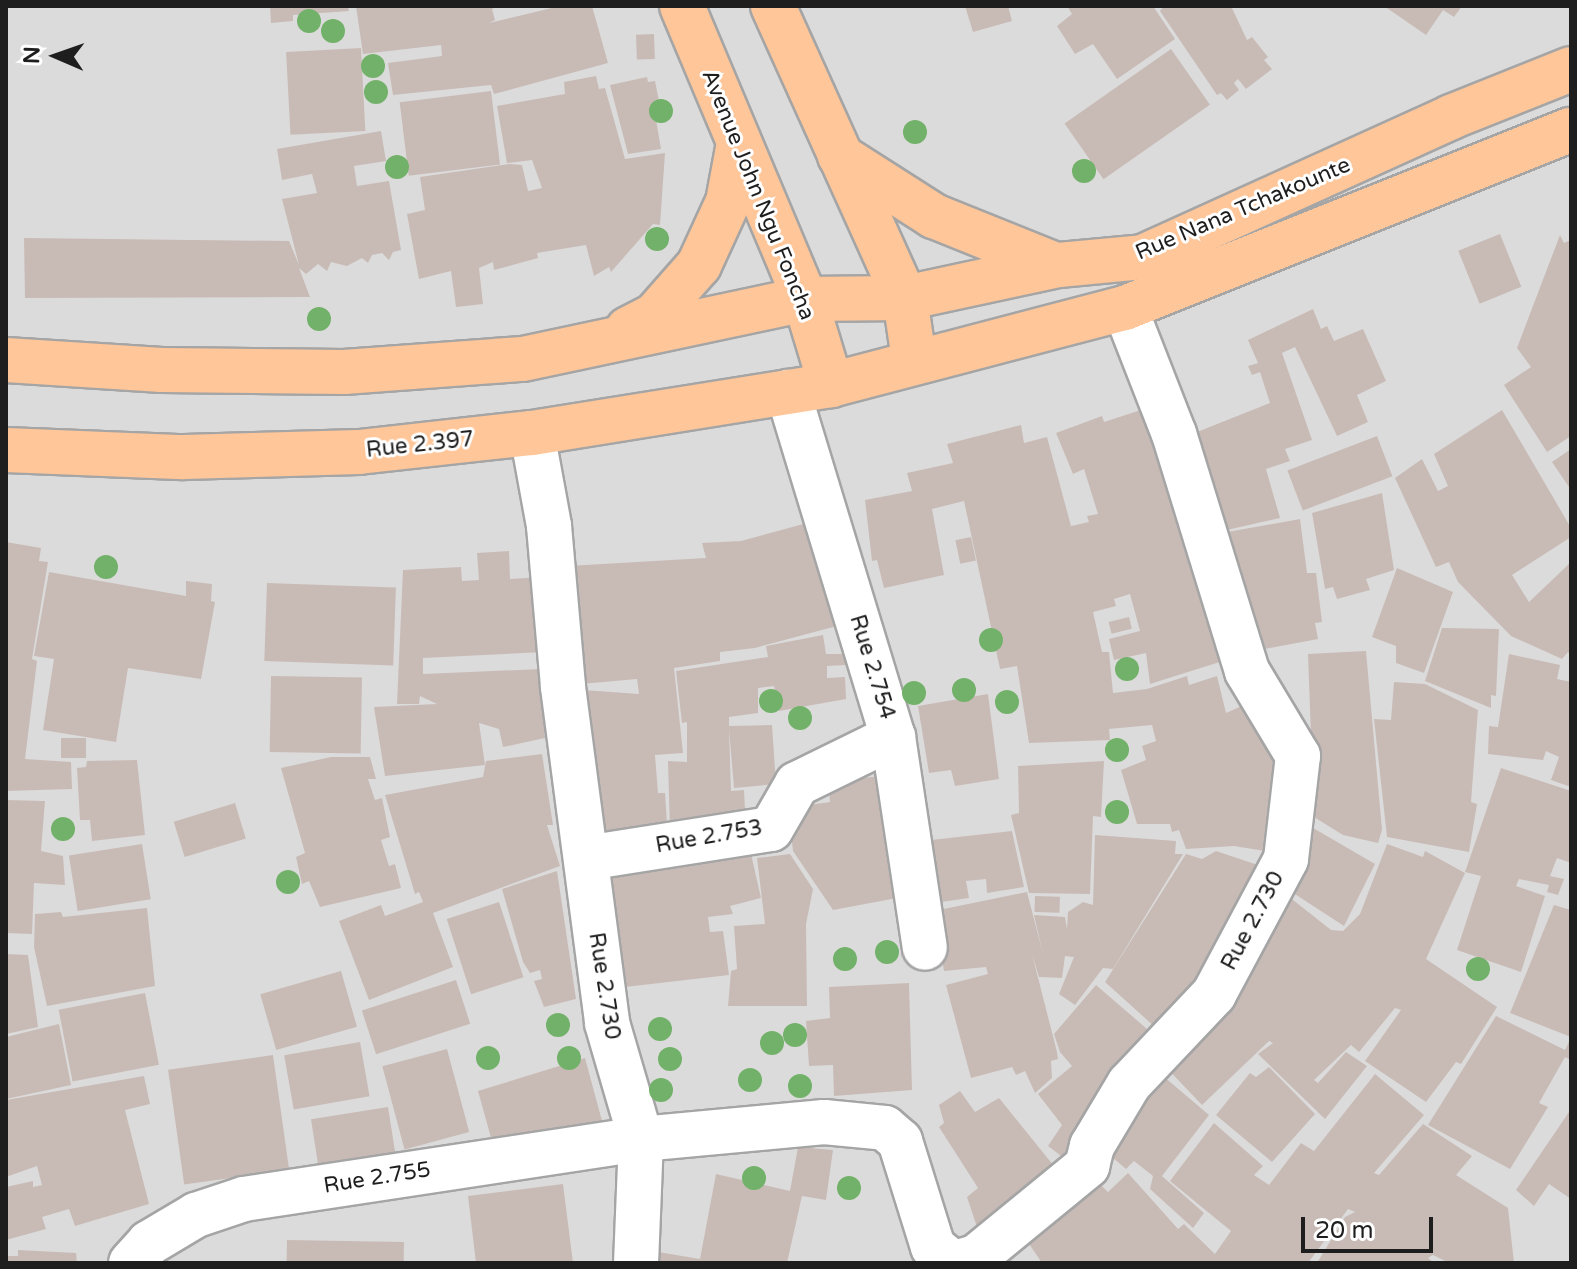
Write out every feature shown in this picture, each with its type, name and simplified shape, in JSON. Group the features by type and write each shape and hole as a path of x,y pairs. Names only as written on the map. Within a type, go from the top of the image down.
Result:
{"main road":[{"name":"Avenue John Ngu Foncha","path":"682,6 738,148 805,299 831,385"},
{"path":"773,6 836,153 905,298 914,360"},
{"name":"Rue Nana Tchakounte","path":"805,299 905,298 1059,265 1143,257 1451,117 1571,69"},
{"name":"Rue Nana Tchakounte","path":"831,385 914,360 1125,308 1571,130"},
{"path":"604,342 655,315 699,265 728,202 738,148"},
{"path":"836,153 934,216 1059,265"},
{"path":"6,360 162,370 344,372 523,359 805,299"},
{"name":"Rue 2.397","path":"6,450 184,457 359,452 532,433 831,385"}],"street":[{"name":"Rue 2.730","path":"532,433 549,526 607,1023 641,1139 824,1122 885,1128 900,1141 933,1247 954,1263 976,1257 1087,1166 1092,1146 1129,1084 1214,994 1286,859 1298,756 1247,671 1174,434 1125,308"},
{"name":"Rue 2.754","path":"788,392 893,737 925,948"},
{"name":"Rue 2.753","path":"586,858 771,829 797,784 893,737"},
{"name":"Rue 2.755","path":"131,1263 149,1243 196,1215 244,1199 641,1139"},
{"path":"636,1263 643,1185 641,1139"}],"shaded area":[{"path":"6,6 1571,6 1571,1263 6,1263"}],"building":[{"path":"270,6 348,6 349,11 293,15 293,21 271,23"},
{"path":"356,6 499,6 492,9 495,20 489,23 560,6 592,6 608,63 494,94 491,85 393,95 388,63 442,56 441,45 363,54"},
{"path":"965,6 1008,6 1012,21 973,32"},
{"path":"1067,6 1153,6 1175,39 1117,79 1093,44 1075,54 1057,26 1072,14"},
{"path":"1164,6 1231,6 1247,40 1252,37 1268,57 1264,60 1272,69 1246,89 1238,79 1234,83 1239,90 1227,100 1221,93 1217,95 1160,11"},
{"path":"1384,6 1462,6 1454,17 1443,10 1426,35"},
{"path":"654,34 655,59 637,60 636,35"},
{"path":"361,48 365,131 290,135 286,52"},
{"path":"1171,49 1210,105 1104,179 1065,124"},
{"path":"596,76 599,89 605,88 625,159 665,153 660,225 653,224 611,272 609,267 594,276 586,245 537,253 538,258 494,270 493,262 479,268 483,304 456,307 451,271 419,279 407,214 425,210 420,177 509,164 522,165 528,191 542,188 532,160 507,163 497,106 565,94 564,82"},
{"path":"647,77 648,82 655,81 659,101 653,102 661,149 628,154 610,85"},
{"path":"491,91 500,164 409,176 400,102"},
{"path":"381,131 386,161 354,166 357,186 389,181 401,250 393,252 389,260 382,253 372,255 368,263 362,258 347,266 331,262 327,271 318,264 306,274 299,268 310,297 25,298 24,238 289,241 299,265 282,199 317,193 312,174 282,180 277,149"},
{"path":"1500,234 1521,287 1480,304 1458,251"},
{"path":"1560,235 1564,243 1571,240 1571,436 1547,452 1504,385 1531,367 1517,348"},
{"path":"1313,309 1321,329 1327,326 1334,341 1363,329 1386,381 1357,395 1368,422 1337,436 1295,347 1282,353 1312,440 1285,449 1290,461 1266,469 1280,518 1218,532 1187,436 1270,403 1260,372 1252,375 1248,366 1258,363 1248,340"},
{"path":"1147,408 1226,660 1150,684 1146,653 1114,660 1109,639 1140,631 1130,594 1114,599 1116,606 1093,612 1102,652 1109,652 1113,693 1147,689 1187,676 1189,685 1217,676 1226,713 1244,705 1292,790 1270,802 1278,803 1276,853 1234,846 1186,849 1179,830 1172,832 1170,824 1137,824 1121,770 1146,760 1142,746 1156,741 1152,725 1109,729 1110,740 1029,743 1017,666 1000,669 964,501 932,509 944,575 884,588 877,560 872,561 865,500 912,491 907,473 953,463 947,444 1021,425 1024,443 1047,437 1071,526 1089,522 1087,516 1098,514 1084,469 1073,474 1056,433 1102,416 1104,422"},
{"path":"1502,410 1571,528 1571,537 1512,575 1529,602 1571,562 1571,656 1568,652 1562,659 1511,636 1458,582 1449,562 1436,567 1395,478 1422,459 1438,491 1448,486 1434,454"},
{"path":"1377,436 1392,476 1303,511 1287,470"},
{"path":"1571,449 1571,490 1552,462"},
{"path":"1382,493 1394,570 1366,579 1370,590 1337,599 1333,587 1325,589 1312,513"},
{"path":"1300,519 1307,573 1316,573 1322,622 1315,623 1318,639 1248,652 1222,533"},
{"path":"807,523 852,622 755,648 720,652 720,661 674,668 683,753 655,755 658,793 665,793 668,839 595,846 583,690 639,694 637,679 581,684 568,566 706,558 702,543 741,541"},
{"path":"971,537 976,560 960,564 955,540"},
{"path":"6,542 41,548 39,561 48,562 32,659 37,661 25,759 71,762 72,789 6,791"},
{"path":"509,551 510,579 542,577 544,652 423,658 423,674 541,669 545,738 503,747 499,729 479,723 485,765 385,776 374,707 437,704 420,696 419,704 397,704 403,570 461,567 462,581 479,580 477,553"},
{"path":"1397,568 1453,592 1424,673 1396,663 1396,646 1372,637"},
{"path":"49,572 186,596 186,581 212,584 211,601 215,602 201,679 128,668 116,742 43,730 54,659 34,656"},
{"path":"267,583 396,588 393,665 264,661"},
{"path":"1129,617 1132,629 1112,634 1109,622"},
{"path":"1442,628 1499,629 1496,696 1491,695 1491,708 1425,681"},
{"path":"823,635 826,654 845,654 846,665 827,666 827,678 845,677 846,699 779,711 774,686 758,688 758,713 729,717 729,726 772,725 776,784 734,788 729,729 731,791 744,790 746,829 670,831 668,761 687,762 687,722 682,723 676,671 768,657 766,646"},
{"path":"1366,651 1382,830 1378,843 1343,835 1314,817 1308,654"},
{"path":"1509,654 1560,665 1557,679 1571,682 1571,787 1551,780 1559,757 1546,751 1543,760 1488,754 1489,726 1498,727"},
{"path":"271,676 362,678 361,754 270,752"},
{"path":"1394,682 1425,684 1478,710 1471,802 1477,804 1469,852 1387,837 1374,719 1391,720"},
{"path":"988,694 999,779 955,786 951,770 929,773 918,706"},
{"path":"61,738 86,738 86,758 61,758"},
{"path":"542,754 553,825 547,825 560,866 433,913 453,967 369,1000 339,921 381,905 385,916 423,902 419,892 415,894 385,795 483,777 486,761"},
{"path":"331,757 370,757 376,779 368,779 375,800 382,798 390,837 381,840 389,866 395,864 401,888 320,907 309,881 302,884 296,857 305,853 281,768"},
{"path":"137,760 145,835 92,841 90,820 80,820 77,768 86,767 87,761"},
{"path":"1104,761 1101,817 1093,816 1090,894 1029,893 1011,815 1019,813 1018,766"},
{"path":"1501,768 1571,791 1571,863 1557,858 1550,876 1564,879 1558,895 1547,892 1549,885 1519,879 1516,886 1545,896 1521,972 1457,950 1481,876 1465,872"},
{"path":"894,775 913,895 833,910 793,851 788,808 830,802 828,781"},
{"path":"6,800 45,801 41,851 63,856 65,885 34,883 32,934 6,933"},
{"path":"235,803 246,838 185,857 174,822"},
{"path":"1308,825 1375,864 1344,926 1281,885"},
{"path":"1012,831 1024,887 987,893 986,879 966,881 969,898 934,903 922,841"},
{"path":"1095,835 1176,841 1175,854 1183,854 1113,969 1103,968 1075,1005 1059,994 1074,957 1065,956 1062,978 1039,977 1032,954 1057,1052 1058,1059 1051,1061 1052,1078 1035,1093 1025,1071 1016,1075 1012,1067 971,1078 946,985 988,974 986,967 944,971 934,911 1027,892 1043,954 1034,915 1065,917 1067,929 1068,912 1083,902 1093,905"},
{"path":"142,844 151,899 78,911 69,856"},
{"path":"1387,844 1423,857 1425,851 1465,873 1426,959 1497,1007 1461,1064 1456,1062 1426,1102 1365,1061 1401,1010 1395,1008 1359,1052 1351,1045 1314,1080 1318,1083 1346,1052 1367,1066 1325,1119 1258,1054 1273,1043 1269,1041 1202,1105 1161,1062 1283,892 1331,930 1343,931 1360,914"},
{"path":"749,845 761,898 730,906 733,914 708,917 710,932 723,931 729,975 625,987 616,929 591,867"},
{"path":"1216,851 1276,871 1166,1037 1105,982 1186,854 1202,859"},
{"path":"790,854 813,889 806,924 807,1006 728,1006 731,971 737,969 734,926 765,924 757,858"},
{"path":"557,871 576,999 544,1007 534,981 542,979 540,970 530,973 523,962 502,889"},
{"path":"1035,896 1060,897 1059,913 1034,912"},
{"path":"499,902 523,977 471,994 447,919"},
{"path":"1554,905 1571,910 1571,1037 1510,1013"},
{"path":"147,908 155,986 47,1006 34,947 35,914 61,912 63,917"},
{"path":"6,954 28,955 38,1027 6,1034"},
{"path":"341,971 357,1027 276,1050 260,994"},
{"path":"456,980 470,1024 376,1054 362,1011"},
{"path":"909,983 912,1090 834,1096 833,1065 809,1066 806,1021 830,1018 829,987"},
{"path":"1096,985 1147,1029 1099,1087 1113,1098 1072,1164 1048,1146 1062,1125 1038,1094 1072,1066 1060,1052 1054,1034"},
{"path":"145,993 159,1065 73,1081 59,1010"},
{"path":"1496,1016 1565,1050 1571,1038 1571,1060 1565,1057 1539,1103 1548,1107 1510,1169 1428,1125"},
{"path":"59,1024 71,1085 6,1099 6,1037"},
{"path":"360,1042 370,1096 294,1110 284,1055"},
{"path":"447,1049 469,1132 405,1149 382,1066"},
{"path":"273,1055 289,1170 184,1185 168,1070"},
{"path":"585,1058 605,1132 495,1152 478,1091"},
{"path":"1269,1067 1315,1114 1272,1162 1216,1115 1250,1073 1256,1077"},
{"path":"1156,1070 1209,1115 1162,1176 1204,1213 1193,1228 1150,1189 1153,1176 1134,1161 1126,1169 1098,1145"},
{"path":"1375,1074 1424,1115 1374,1173 1379,1175 1423,1124 1472,1156 1456,1175 1508,1208 1514,1263 1449,1263 1433,1255 1428,1258 1434,1263 1317,1263 1345,1217 1355,1212 1348,1209 1308,1263 1042,1263 1019,1229 1096,1180 1108,1192 1128,1173 1178,1229 1184,1224 1215,1254 1231,1231 1170,1181 1214,1123 1263,1166 1254,1175 1269,1185 1301,1143 1314,1151"},
{"path":"144,1076 150,1104 125,1110 149,1204 75,1226 69,1209 42,1217 46,1229 6,1240 6,1187 33,1181 33,1187 42,1185 37,1166 6,1177 6,1100"},
{"path":"960,1091 975,1112 999,1098 1062,1176 978,1230 967,1197 978,1188 939,1127 944,1123 939,1105"},
{"path":"388,1107 396,1156 319,1169 311,1119"},
{"path":"1571,1109 1571,1199 1549,1184 1534,1206 1516,1190"},
{"path":"798,1147 833,1150 826,1200 802,1196 787,1263 657,1263 658,1252 700,1259 716,1174 790,1191"},
{"path":"563,1184 573,1263 476,1263 468,1196"},
{"path":"287,1240 404,1242 404,1263 287,1263"},
{"path":"18,1250 76,1253 77,1263 6,1263 6,1256 18,1256"}]}
